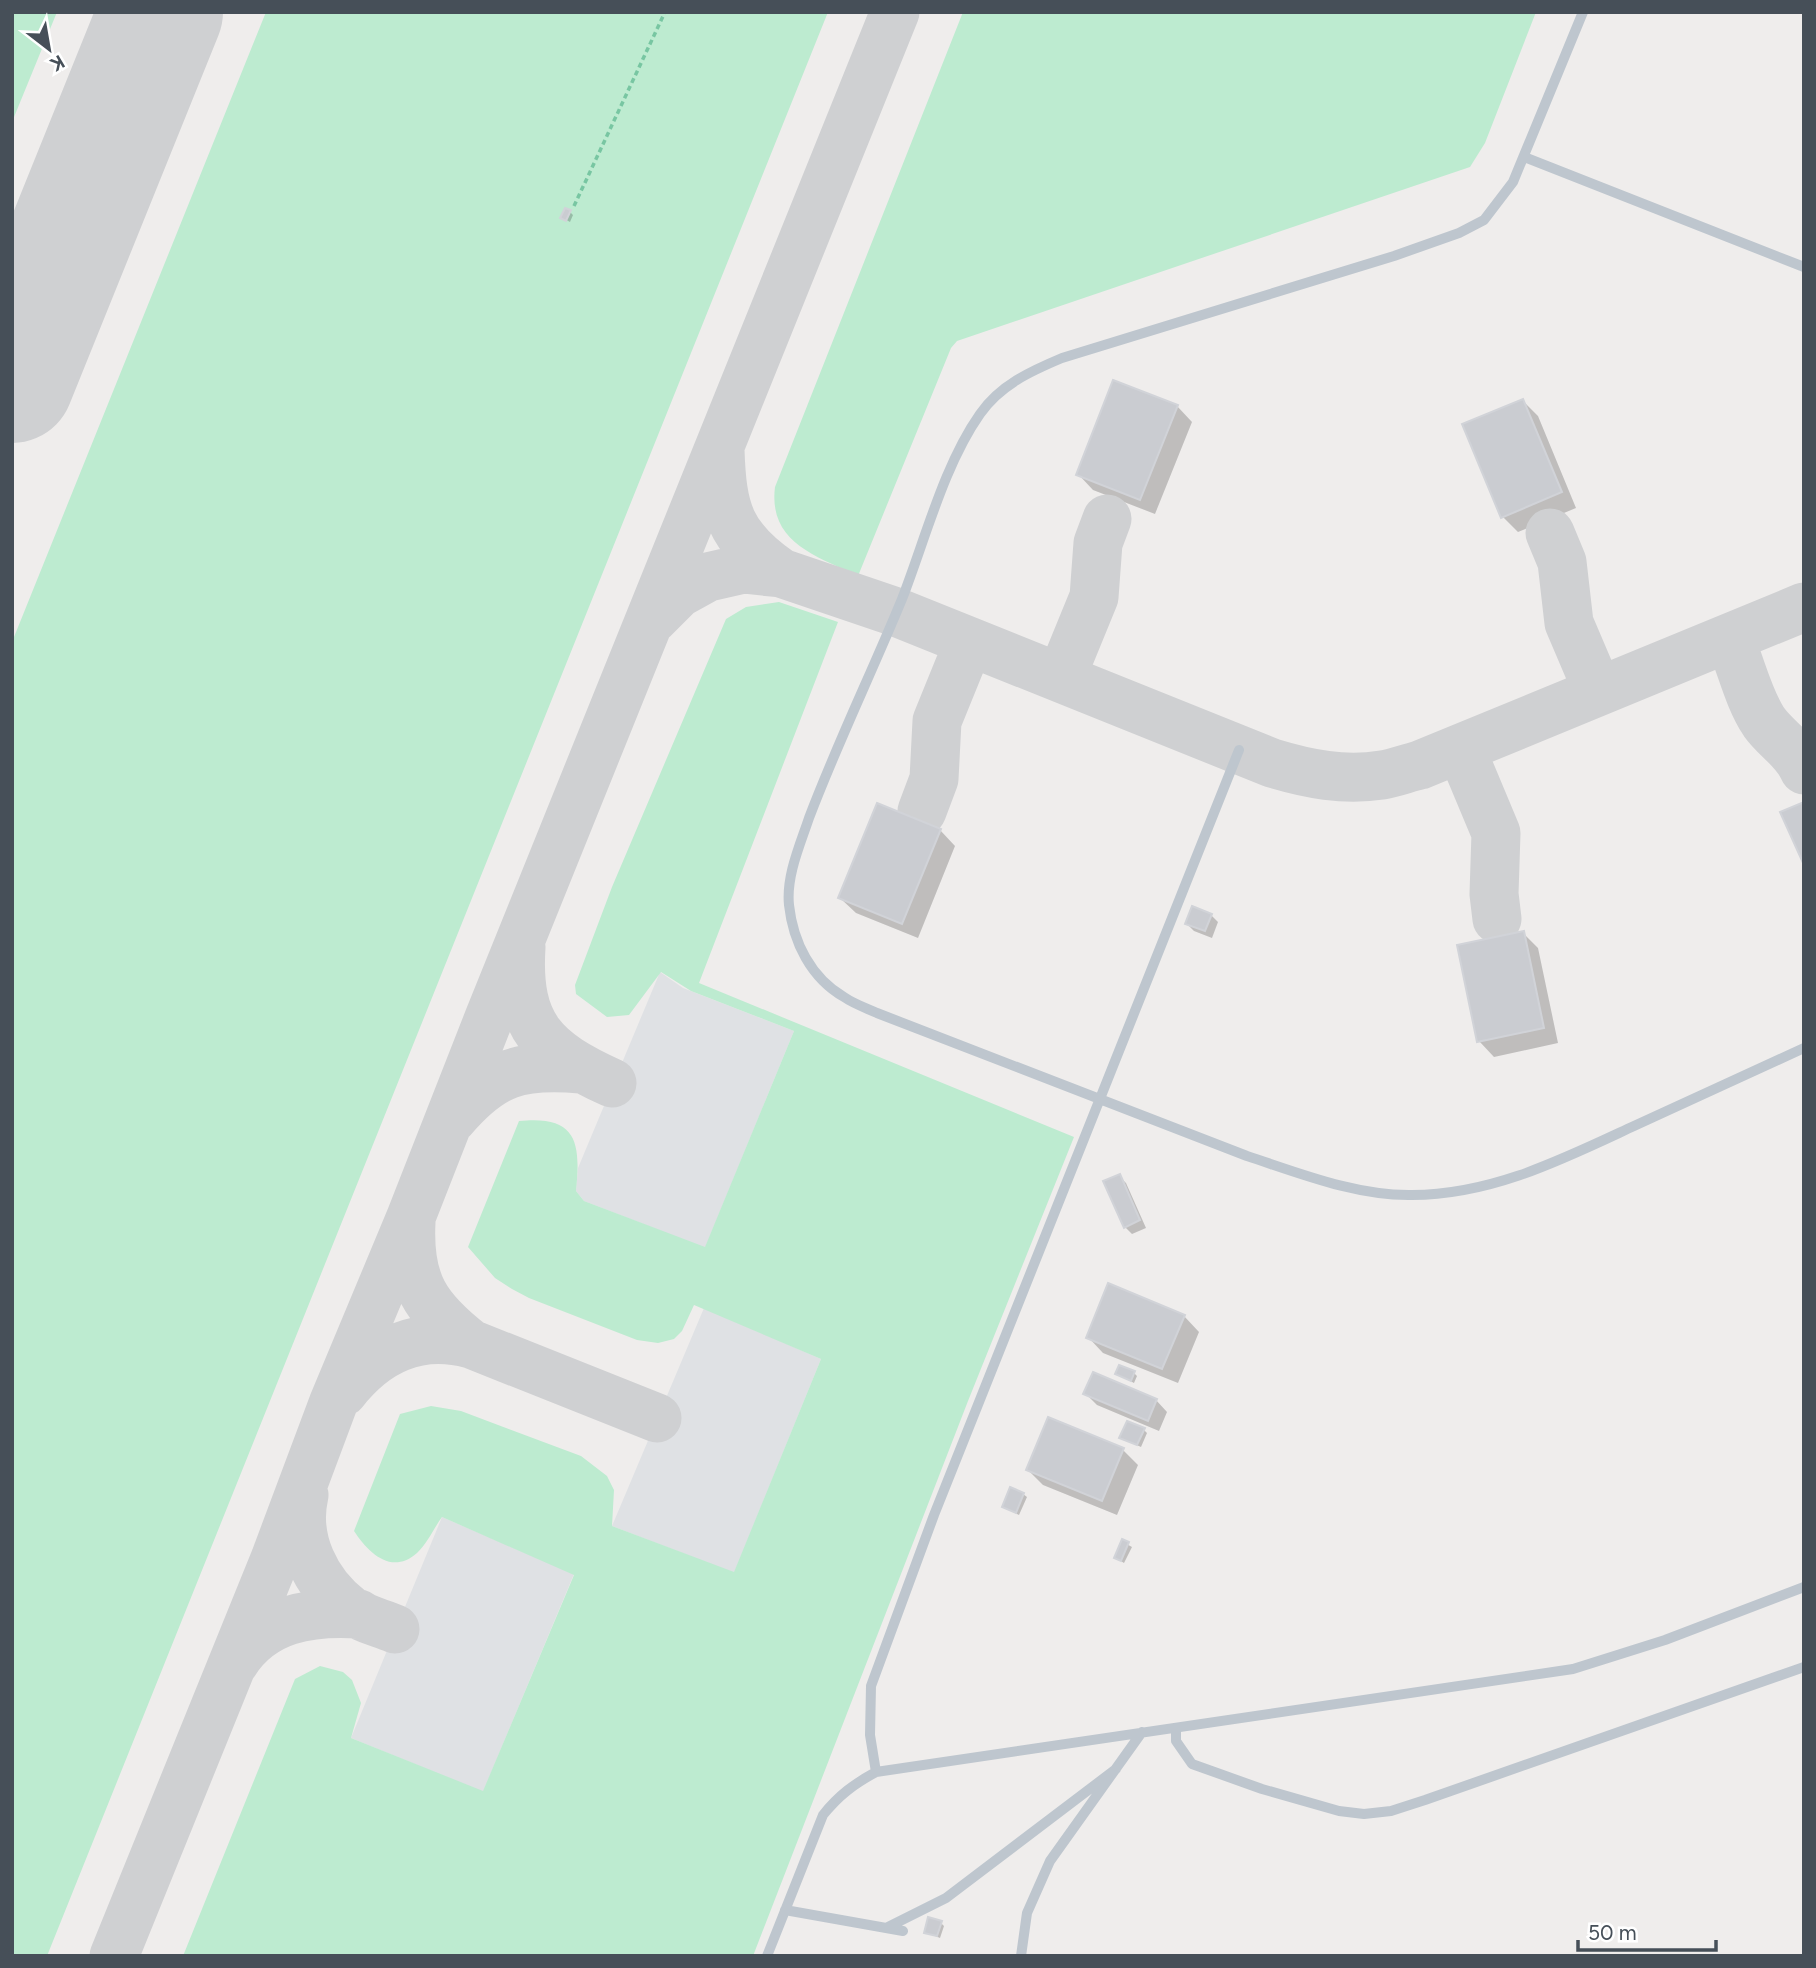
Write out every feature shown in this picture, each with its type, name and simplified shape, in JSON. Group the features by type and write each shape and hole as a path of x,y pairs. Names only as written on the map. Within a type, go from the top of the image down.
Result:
{"lane":[{"path":"1583,12 1513,182 1484,220 1459,233 1394,257 1100,346 1026,373 1000,391 980,413 947,479 902,597 819,791 793,867 789,903 793,926 797,943 811,966 825,984 844,998 946,1041 1247,1156 1370,1192 1410,1195 1454,1193 1503,1181 1552,1164 1804,1048"},
{"path":"1524,157 1804,267"},
{"path":"876,1772 870,1735 871,1686 934,1515 1239,750"},
{"path":"767,1956 823,1815 838,1796 876,1772 1573,1669 1665,1640 1804,1587"},
{"path":"1176,1728 1176,1741 1192,1764 1262,1789 1339,1811 1364,1814 1391,1811 1451,1791 1804,1667"},
{"path":"1021,1956 1027,1913 1050,1861 1142,1732"},
{"path":"886,1928 946,1898 1116,1769"},
{"path":"785,1910 903,1931"}],"path":[{"path":"574,206 665,12"}],"shaded area":[{"path":"660,972 683,988 794,1031 705,1248 584,1201 576,1191 578,1168"},
{"path":"704,1308 821,1359 734,1573 612,1526"},
{"path":"442,1517 574,1574 483,1792 351,1738"}],"green space":[{"path":"12,12 57,12 12,122"},
{"path":"266,12 828,12 47,1956 12,1956 12,642"},
{"path":"963,12 1536,12 1485,143 1470,167 957,341 951,348 858,576 812,554 787,534 779,522 775,506 775,487"},
{"path":"779,602 838,622 699,983 1074,1137 968,1401 753,1956 183,1956 295,1679 320,1666 343,1672 352,1680 361,1703 351,1738 483,1791 574,1575 442,1517 421,1549 407,1560 389,1562 366,1547 354,1531 400,1414 431,1406 461,1411 581,1456 607,1476 614,1490 612,1526 734,1572 821,1359 694,1305 682,1331 674,1339 658,1343 637,1340 512,1289 495,1278 468,1247 519,1121 538,1120 564,1128 571,1135 577,1159 576,1191 584,1201 705,1247 794,1031 691,991 661,972 629,1015 607,1017 576,994 575,985 612,887 726,619 746,607"}],"building":[{"path":"565,208 571,210 566,221 560,218"},
{"path":"1113,380 1178,405 1140,500 1076,475"},
{"path":"1523,399 1562,492 1501,518 1462,424"},
{"path":"1804,802 1804,865 1780,812"},
{"path":"877,803 941,829 902,924 838,898"},
{"path":"1192,906 1212,914 1205,931 1185,924"},
{"path":"1524,931 1544,1028 1477,1042 1457,945"},
{"path":"1120,1174 1140,1220 1124,1228 1103,1181"},
{"path":"1108,1283 1185,1315 1162,1369 1086,1338"},
{"path":"1119,1365 1135,1371 1131,1381 1115,1374"},
{"path":"1093,1372 1157,1399 1148,1421 1083,1394"},
{"path":"1048,1417 1124,1448 1102,1501 1026,1470"},
{"path":"1127,1421 1145,1428 1137,1445 1119,1438"},
{"path":"1010,1487 1024,1493 1016,1513 1002,1507"},
{"path":"1122,1539 1129,1542 1121,1561 1114,1558"},
{"path":"928,1917 942,1921 937,1936 924,1933"}],"taxiway":[{"path":"114,1956 275,1559 333,1404 411,1217 895,12"},
{"path":"720,450 723,489 732,520 750,547 781,573"},
{"path":"1069,675 1070,681 1051,673 1067,663 1094,597 1098,543 1107,519"},
{"path":"1550,533 1562,562 1569,623 1592,677"},
{"path":"653,619 679,593 708,577 743,569 781,573 896,612 1272,763 1340,777 1368,777 1420,765 1804,607"},
{"path":"1734,650 1759,714 1796,756 1804,770"},
{"path":"922,811 934,779 937,721 963,657"},
{"path":"1468,766 1496,833 1494,894 1497,919"},
{"path":"521,947 524,998 539,1033 568,1060 612,1083"},
{"path":"452,1119 481,1090 509,1074 541,1068 581,1069"},
{"path":"411,1222 413,1261 423,1292 442,1318 471,1344"},
{"path":"343,1392 369,1365 400,1347 416,1342 452,1340 471,1344 657,1418"},
{"path":"304,1495 302,1528 305,1544 317,1573 350,1610 395,1629"},
{"path":"234,1663 245,1648 273,1627 306,1616 359,1614"}],"runway":[{"path":"12,381 161,12"}]}
